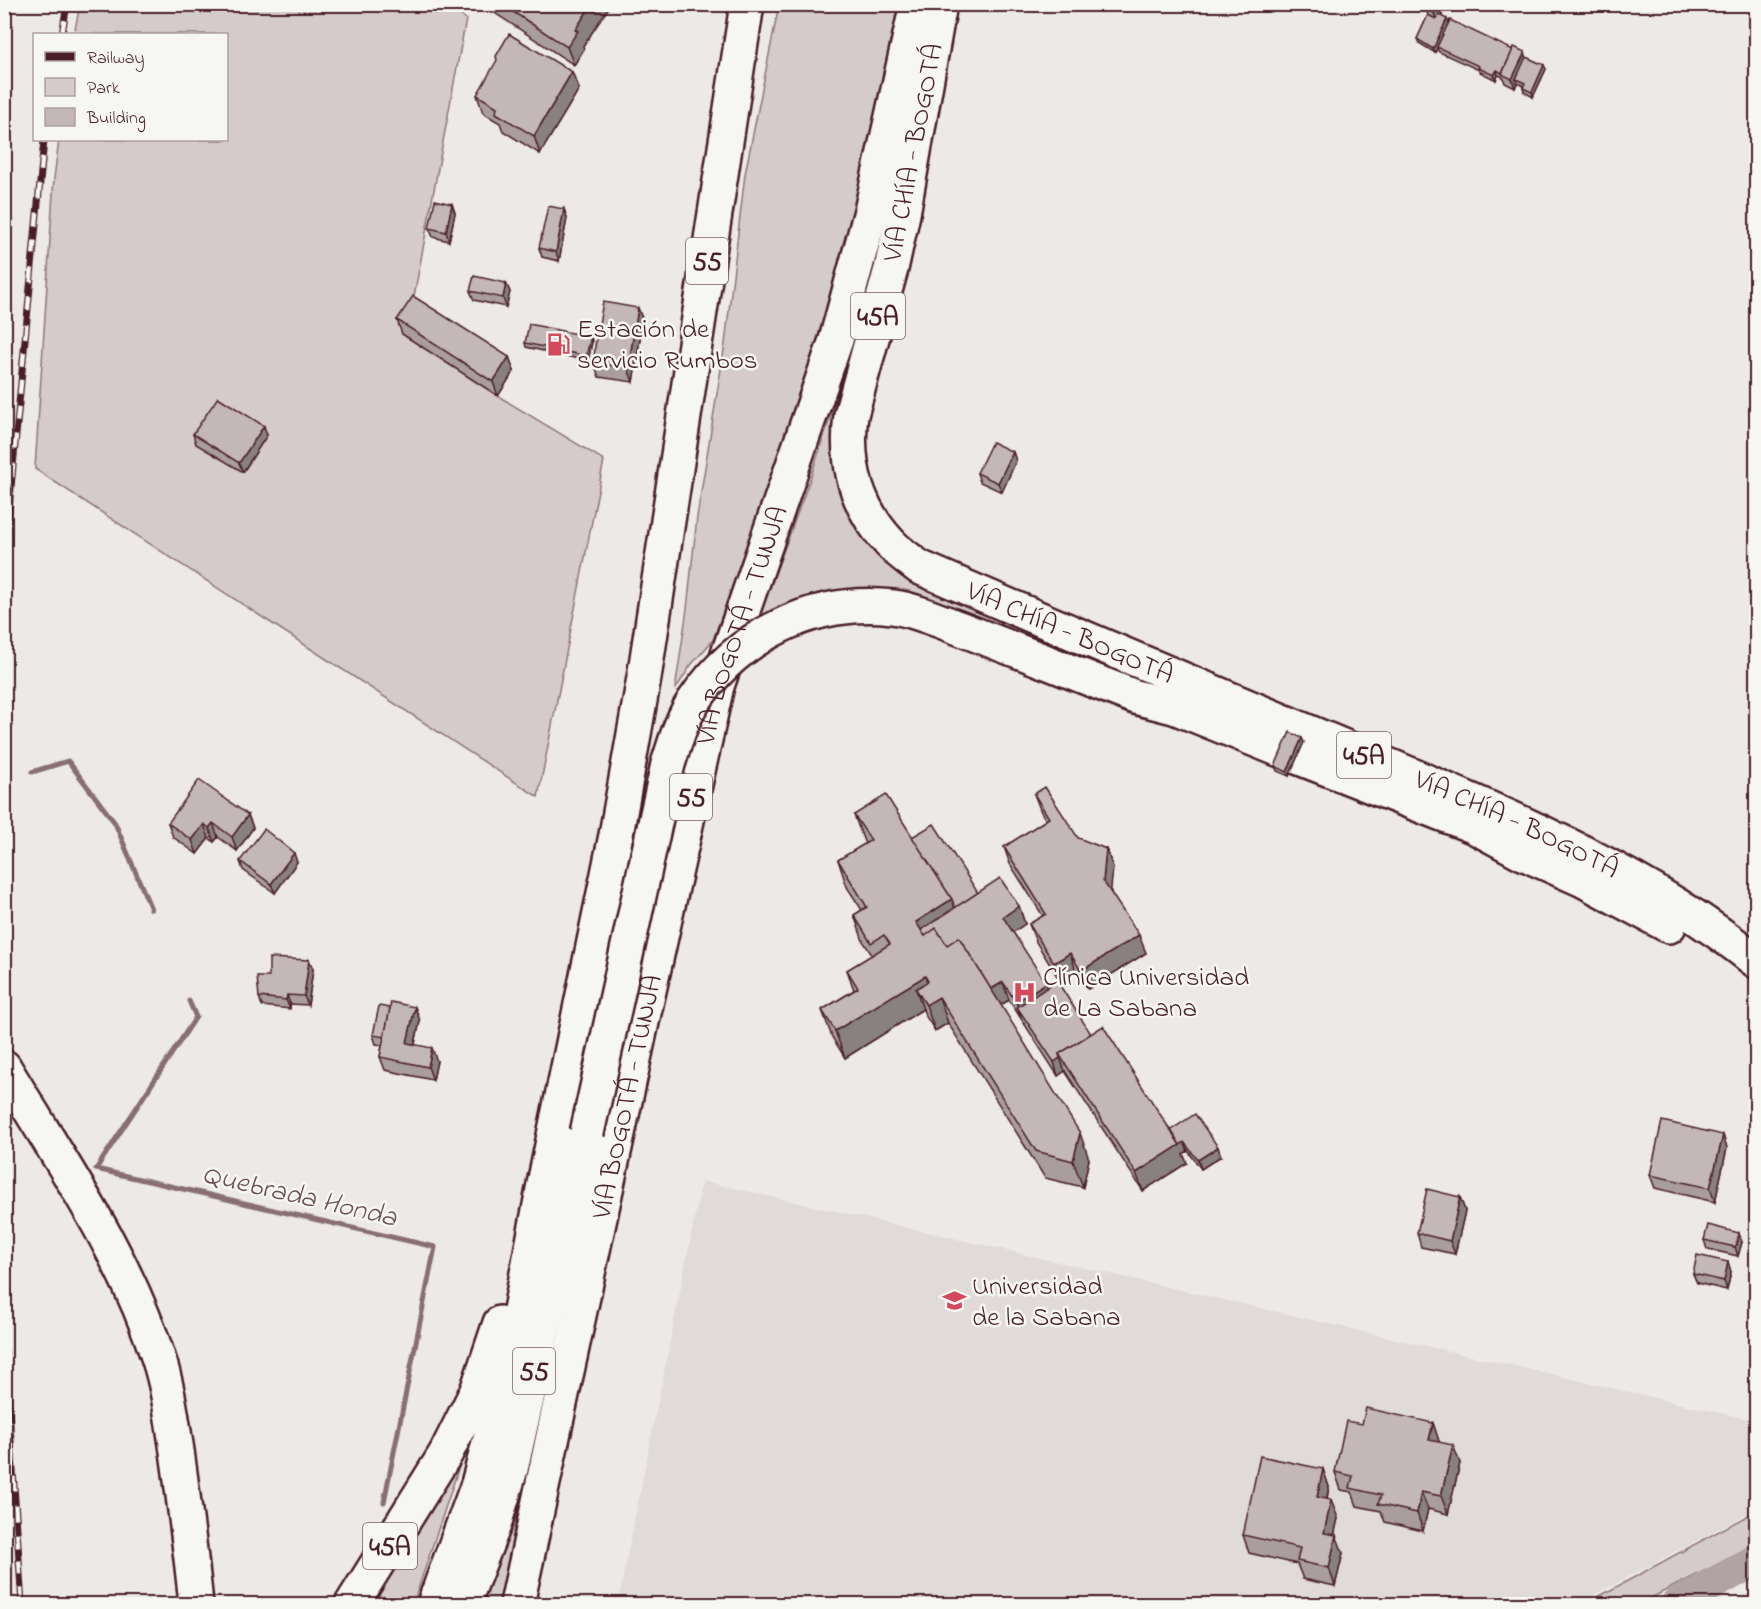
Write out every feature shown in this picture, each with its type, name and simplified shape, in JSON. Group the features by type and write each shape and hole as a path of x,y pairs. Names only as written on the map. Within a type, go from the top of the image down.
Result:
{"highway":[{"name":"55","path":"434,1605 478,1484 509,1368 544,1184 616,836 640,699 747,4"},
{"name":"VÍA BOGOTÁ - TUNJA","path":"518,1605 644,1010 717,686 836,340 871,211 917,4"},
{"name":"VÍA CHÍA - BOGOTÁ","path":"940,4 903,214 891,269 851,415 849,436 849,458 861,501 873,523 891,545 919,567 1447,790 1548,836 1623,874 1696,917 1756,961"},
{"name":"55","path":"463,1605 494,1525 511,1469 668,764 678,733 693,703 715,673 751,641 777,626 816,612 851,606 894,607 923,614 1135,697 1174,707 1289,759 1472,836 1523,853 1583,880 1642,911 1700,944 1756,981"},
{"path":"4,1067 97,1221 124,1271 145,1319 159,1359 172,1418 185,1503 196,1605"},
{"name":"45A","path":"352,1605 427,1486 463,1422 483,1374 544,1184"}],"shaded area":[{"name":"Universidad de la Sabana","path":"702,1181 1756,1421 1756,1509 1577,1604 618,1603"}],"green space":[{"path":"446,4 466,19 409,323 402,334 604,460 538,797 35,469 54,178 59,141 228,141 228,33 74,33 80,5"},
{"path":"779,5 901,5 857,201 815,358 713,640 691,665 675,690 697,517 725,344 745,174"},
{"path":"862,321 853,518 876,552 911,577 1409,791 926,607 757,623 810,479"},
{"path":"552,1357 499,1604 476,1604"},
{"path":"460,1464 413,1604 369,1604 372,1601"},
{"path":"1756,1511 1756,1545 1639,1604 1585,1604"}],"building":[{"path":"501,4 592,4 567,47"},
{"path":"1439,4 1434,13 1424,6"},
{"path":"1428,15 1436,19 1439,15 1447,19 1433,49 1417,39"},
{"path":"1450,20 1513,50 1502,73 1497,70 1494,75 1437,47"},
{"path":"509,34 572,72 534,136 496,113 497,107 477,95"},
{"path":"1514,47 1525,52 1512,79 1502,74"},
{"path":"1526,57 1544,65 1532,92 1523,88 1525,83 1516,79"},
{"path":"435,200 452,204 446,232 429,228"},
{"path":"548,206 564,209 556,252 539,248"},
{"path":"474,276 506,283 503,298 470,291"},
{"path":"413,296 509,357 493,382 397,320"},
{"path":"603,302 638,308 628,368 594,363"},
{"name":"Estación de servicio Rumbos","path":"529,324 591,337 586,356 525,343"},
{"path":"218,397 264,426 239,463 193,434"},
{"path":"992,442 1013,452 998,483 977,473"},
{"path":"1290,732 1302,738 1287,772 1275,766"},
{"path":"199,780 248,815 232,837 213,823 209,828 204,824 192,840 168,823"},
{"path":"1045,787 1078,838 1106,849 1103,881 1139,935 1081,971 1070,953 1054,963 1029,924 1046,914 1004,847 1049,818 1034,794"},
{"path":"886,795 952,899 916,922 925,936 936,928 947,945 959,937 1080,1133 1073,1161 1036,1151 939,997 926,1005 916,989 928,981 925,976 835,1031 822,1010 858,988 847,970 890,944 884,935 871,943 854,915 867,907 838,860 871,840 854,815"},
{"path":"934,824 978,893 955,908 952,899 912,837"},
{"path":"264,829 294,853 271,884 240,861"},
{"path":"1000,878 1019,906 1003,917 1046,983 1016,1002 1003,982 991,989 959,937 947,945 936,928 925,936 921,930"},
{"path":"269,958 309,960 304,996 287,995 286,1000 259,997 257,977 269,977"},
{"path":"1057,981 1091,1034 1059,1054 1060,1058 1054,1062 1017,1007"},
{"path":"391,1002 415,1007 407,1043 432,1048 428,1067 380,1057"},
{"path":"379,1006 390,1008 384,1037 373,1035"},
{"path":"1103,1026 1180,1145 1136,1173 1059,1054"},
{"path":"1195,1114 1218,1147 1198,1160 1184,1142 1180,1145 1171,1130"},
{"path":"1662,1121 1723,1135 1710,1188 1650,1175"},
{"path":"1427,1189 1460,1197 1450,1241 1417,1233"},
{"path":"1708,1225 1739,1233 1735,1247 1704,1240"},
{"path":"1697,1255 1728,1262 1724,1281 1693,1274"},
{"path":"1366,1408 1433,1423 1429,1440 1453,1445 1441,1496 1421,1492 1417,1513 1378,1504 1381,1495 1350,1488 1353,1476 1335,1472 1346,1421 1362,1424"},
{"path":"1260,1456 1323,1469 1317,1497 1331,1500 1324,1533 1336,1535 1329,1568 1297,1561 1300,1548 1243,1535"}],"waterway":[{"name":"Quebrada Honda","path":"32,772 68,761 115,823 151,909"},
{"name":"Quebrada Honda","path":"189,1001 196,1017 96,1169 435,1247 384,1502"},
{"path":"1677,1604 1756,1560"}],"railway":[{"path":"62,33 67,4"},
{"path":"4,561 44,141"},
{"path":"4,1337 22,1604"}],"place":[{"name":"Estación de servicio Rumbos","path":"559,344"},
{"name":"Clínica Universidad de La Sabana","path":"1025,992"},
{"name":"Universidad de la Sabana","path":"954,1301"}]}
